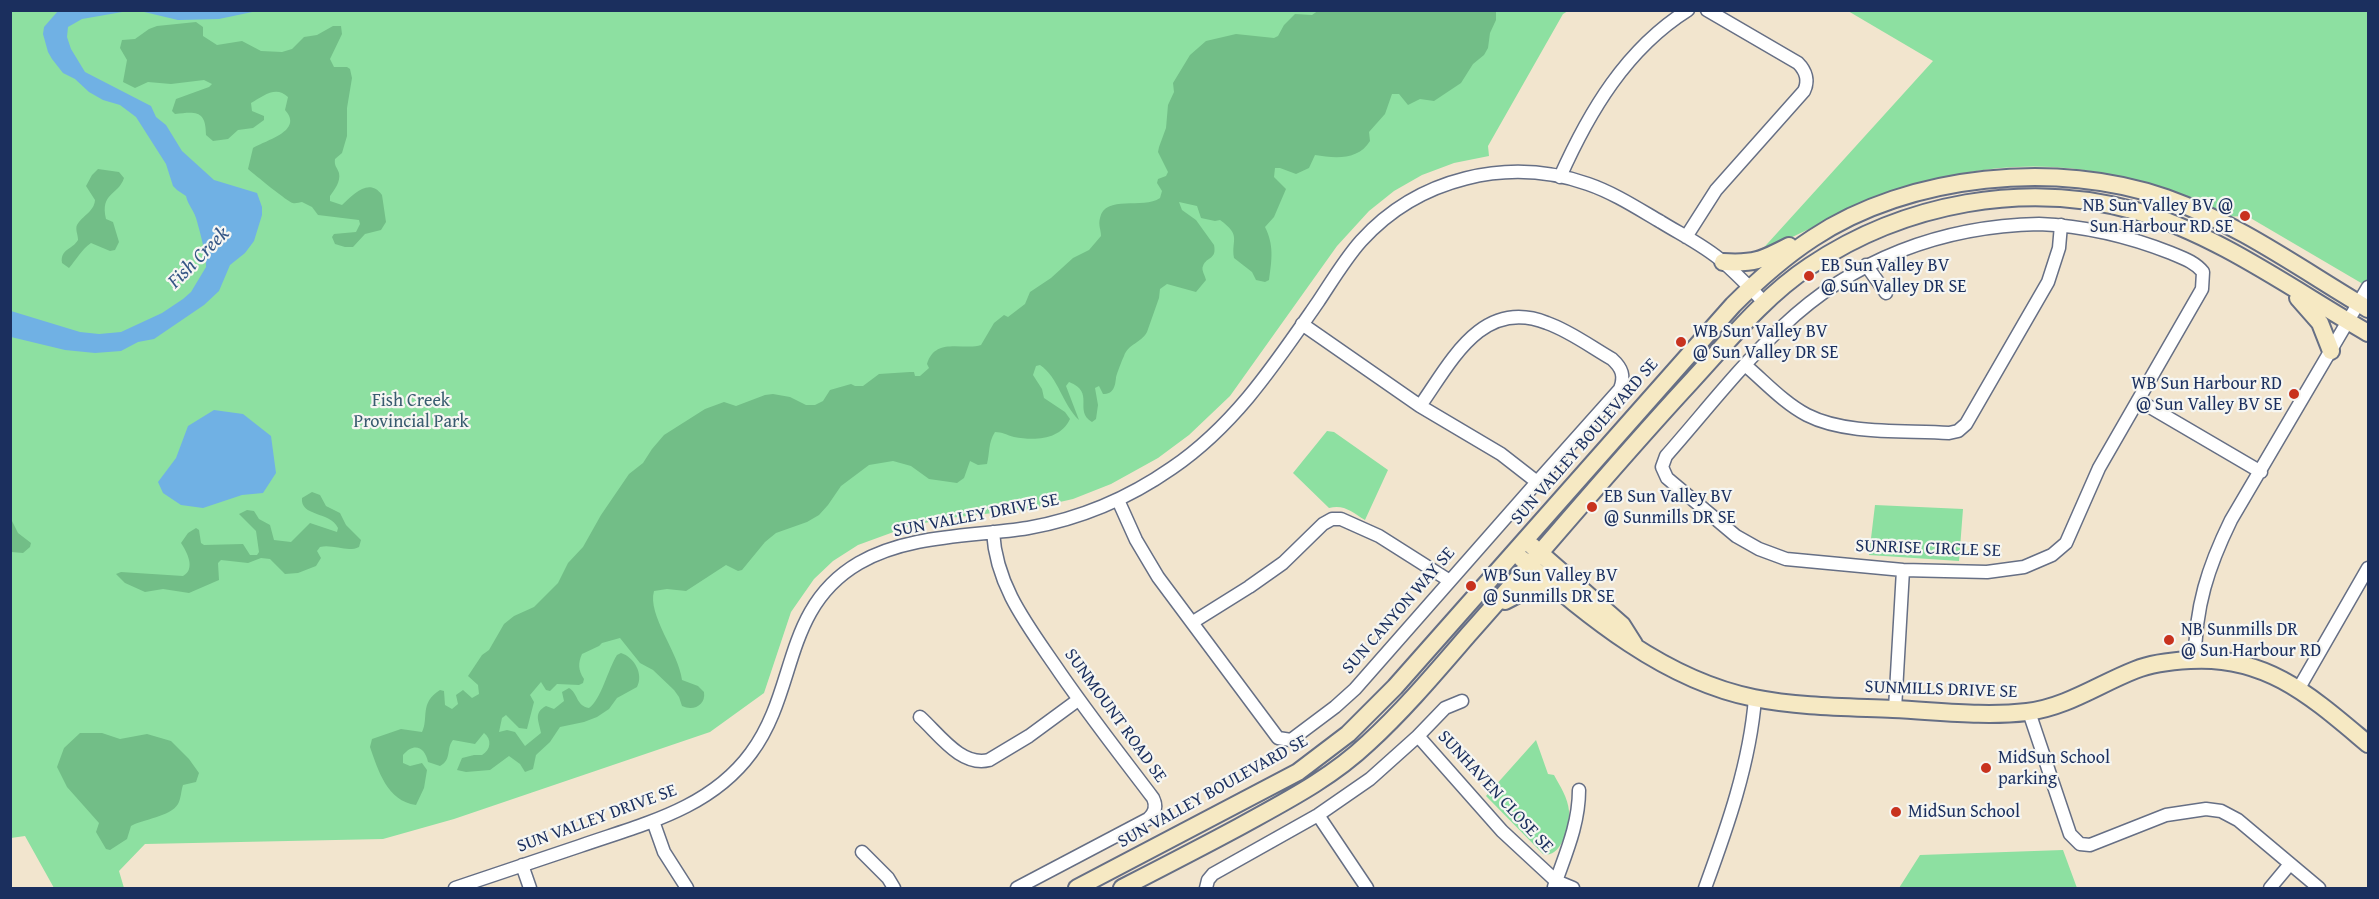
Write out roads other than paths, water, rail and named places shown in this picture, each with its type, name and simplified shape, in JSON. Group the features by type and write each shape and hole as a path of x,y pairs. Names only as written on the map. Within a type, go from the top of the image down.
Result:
{"main road":[{"name":"SUN VALLEY BOULEVARD SE","path":"1077,888 1298,772 1348,734 1380,703 1750,288 1812,238 1871,209 1940,187 2014,177 2053,177 2093,181 2144,190 2210,217 2249,237 2364,306"},
{"path":"1122,888 1291,799 1353,758 1409,702 1667,408 1765,303 1808,267 1862,236 1931,211 2009,198 2034,197 2084,201 2137,212 2200,236 2368,333"},
{"path":"1723,262 1758,261 1812,238"},
{"path":"2283,283 2311,310 2320,323 2331,351"},
{"name":"SUNMILLS DRIVE SE","path":"1520,545 1622,625 1634,644"},
{"name":"SUNMILLS DRIVE SE","path":"1535,559 1557,588 1608,629 1685,674 1755,698 1815,705 1978,714 2029,712 2062,703 2146,666 2169,661 2223,661 2258,669 2299,688 2368,744"},
{"path":"1492,608 1536,585 1557,588"}],"street":[{"path":"1560,177 1583,130 1620,71 1657,32 1688,10"},
{"path":"1686,237 1716,190 1804,91 1806,83 1804,70 1798,63 1707,10"},
{"name":"SUN VALLEY DRIVE SE","path":"455,888 678,812 714,790 735,772 752,752 775,709 803,624 817,600 836,580 871,557 905,546 950,536 1046,524 1118,500 1170,470 1219,430 1263,381 1361,241 1382,221 1415,198 1452,181 1483,174 1530,172 1591,184 1613,194 1686,237 1723,262 1765,303"},
{"name":"SUNRISE CIRCLE SE","path":"2018,224 2061,225 2097,230 2132,239 2193,263 2203,272 2202,289 2099,468 2081,506 2073,532 2066,543 2052,555 2024,567 1988,572 1903,570 1800,561 1766,552 1736,536 1667,478 1662,468 1666,456 1745,365 1782,326 1810,302 1866,265 1908,247 1953,234 2018,224"},
{"path":"1745,365 1795,407 1824,422 1846,427 1949,434 1958,431 1966,424 2048,282 2059,248 2061,225"},
{"path":"1866,265 1886,293"},
{"path":"2195,660 2195,626 2205,582 2231,520 2348,321 2364,306 2368,287"},
{"name":"SUN CANYON WAY SE","path":"1118,500 1136,540 1158,578 1275,735 1282,740 1291,740 1355,689 1620,389 1623,375 1612,359 1546,322 1528,318 1504,319 1481,328 1466,341 1420,406"},
{"path":"1302,324 1420,406 1480,440 1538,482"},
{"path":"2138,400 2261,471"},
{"path":"1193,622 1249,588 1283,563 1323,524 1332,519 1341,519 1379,536 1450,582"},
{"name":"SUNMOUNT ROAD SE","path":"993,532 994,551 1012,601 1078,700 1153,798 1155,810 1148,819 1017,888"},
{"path":"2299,688 2368,568"},
{"path":"1895,709 1903,570"},
{"path":"1705,888 1737,790 1749,741 1755,698"},
{"path":"920,717 963,756 981,762 989,760 1029,736 1078,700"},
{"path":"1418,736 1444,708 1462,701"},
{"path":"2029,712 2070,834 2080,844 2090,845 2166,815 2184,811 2214,810 2228,813 2238,820 2319,888"},
{"name":"SUNHAVEN CLOSE SE","path":"1206,888 1213,874 1318,815 1370,778 1418,736 1502,831 1555,885 1573,888"},
{"path":"1555,885 1573,833 1579,808 1579,790"},
{"path":"1318,815 1367,888"},
{"path":"653,821 664,852 687,888"},
{"path":"862,852 888,878 894,888"},
{"path":"2270,888 2290,864"},
{"path":"522,865 530,888"}],"water":[{"path":"58,11 128,11 82,19 68,27 67,37 71,49 85,72 151,106 156,117 166,125 182,151 214,180 257,193 262,207 262,215 254,241 245,253 230,265 219,291 204,305 154,339 138,342 121,351 95,353 65,350 11,337 11,311 80,332 99,334 121,332 162,313 183,299 191,292 206,267 195,215 186,196 173,186 166,164 136,117 120,105 103,100 89,92 75,79 63,73 52,59 43,34 44,27"},
{"path":"140,11 257,11 219,19 178,20"},
{"path":"214,410 243,414 271,436 276,473 263,493 242,495 203,508 181,505 163,493 158,482 176,458 188,426"}],"place":[{"name":"NB Sun Valley BV @ Sun Harbour RD SE","path":"2245,216"},
{"name":"EB Sun Valley BV @ Sun Valley DR SE","path":"1809,276"},
{"name":"WB Sun Valley BV @ Sun Valley DR SE","path":"1681,342"},
{"name":"WB Sun Harbour RD @ Sun Valley BV SE","path":"2294,394"},
{"name":"EB Sun Valley BV @ Sunmills DR SE","path":"1592,507"},
{"name":"WB Sun Valley BV @ Sunmills DR SE","path":"1471,586"},
{"name":"NB Sunmills DR @ Sun Harbour RD","path":"2169,640"},
{"name":"MidSun School parking","path":"1986,768"},
{"name":"MidSun School","path":"1896,812"}],"water label":[{"name":"Fish Creek","path":"199,258"}],"park label":[{"name":"Fish Creek Provincial Park","path":"411,411"}]}
